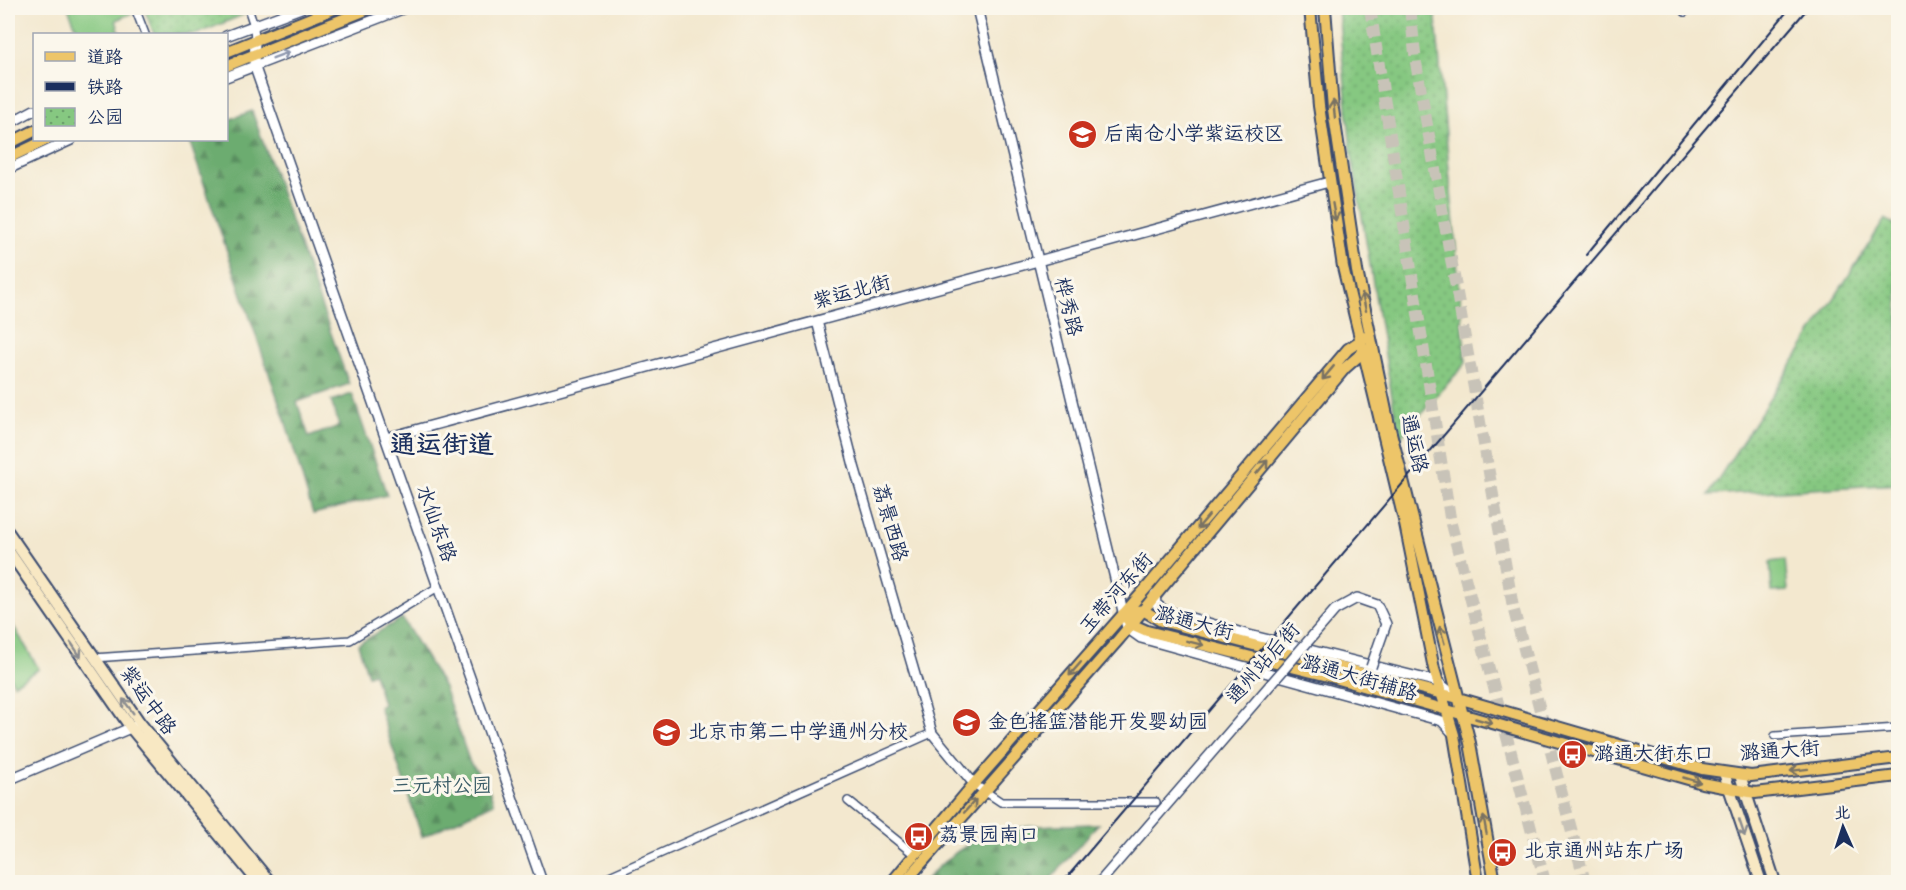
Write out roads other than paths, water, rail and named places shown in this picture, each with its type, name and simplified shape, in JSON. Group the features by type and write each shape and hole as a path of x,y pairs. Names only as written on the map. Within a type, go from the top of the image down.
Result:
{"main road":[{"path":"228,51 336,8"},
{"path":"228,66 255,60 371,8"},
{"name":"通运路","path":"1310,8 1329,182 1343,267 1406,524 1438,682 1454,735 1478,882"},
{"name":"通运路","path":"1325,8 1333,109 1357,271 1392,435 1472,754 1495,882"},
{"path":"8,144 33,132"},
{"path":"8,158 44,141"},
{"name":"玉带河东街","path":"892,882 1348,349 1362,346 1372,340"},
{"name":"玉带河东街","path":"905,882 1143,610 1362,346"},
{"name":"紫运中路","path":"8,532 94,658 136,726 270,882"},
{"name":"紫运中路","path":"8,550 136,726 258,882"},
{"name":"潞通大街","path":"1899,758 1751,776 1740,775 1632,751 1458,698 1161,621 1143,610 1123,614 1129,626 1339,679 1702,783 1755,793 1899,776"},
{"path":"1724,772 1761,882"},
{"path":"1740,775 1775,882"}],"street":[{"path":"135,8 145,33"},
{"path":"248,8 254,26 255,41"},
{"path":"228,35 302,8"},
{"path":"228,75 255,60 405,8"},
{"name":"桦秀路","path":"977,8 1123,614"},
{"name":"水仙东路","path":"255,41 255,60 542,882"},
{"path":"8,124 33,111"},
{"path":"8,170 69,141"},
{"name":"紫运北街","path":"386,438 1329,182"},
{"name":"荔景西路","path":"817,321 854,466 932,733 974,784"},
{"path":"94,658 350,640 438,587"},
{"name":"潞通大街辅路","path":"1155,594 1156,604 1164,610 1371,667 1438,682 1458,698"},
{"name":"通州站后街","path":"1100,882 1335,610 1357,598 1377,605 1386,624 1371,667"},
{"name":"潞通大街辅路","path":"1129,626 1141,638 1442,721 1454,735"},
{"path":"8,780 136,726"},
{"path":"1775,736 1899,728"},
{"path":"596,882 932,733"},
{"path":"974,784 1001,802 1156,802"},
{"path":"848,801 915,855"}],"tunnel":[{"path":"1370,8 1451,524 1545,882"},
{"path":"1410,8 1416,63 1513,607 1585,882"}],"railway":[{"path":"1586,255 1790,8"},
{"path":"1063,882 1808,8"}],"place":[{"name":"后南仓小学紫运校区","path":"1083,135"},
{"name":"金色摇篮潜能开发婴幼园","path":"967,723"},
{"name":"北京市第二中学通州分校","path":"667,733"},
{"name":"潞通大街东口","path":"1573,755"},
{"name":"荔景园南口","path":"918,836"},
{"name":"北京通州站东广场","path":"1503,852"}],"district":[{"name":"通运街道","path":"442,446"}],"park label":[{"name":"三元村公园","path":"442,787"}]}
